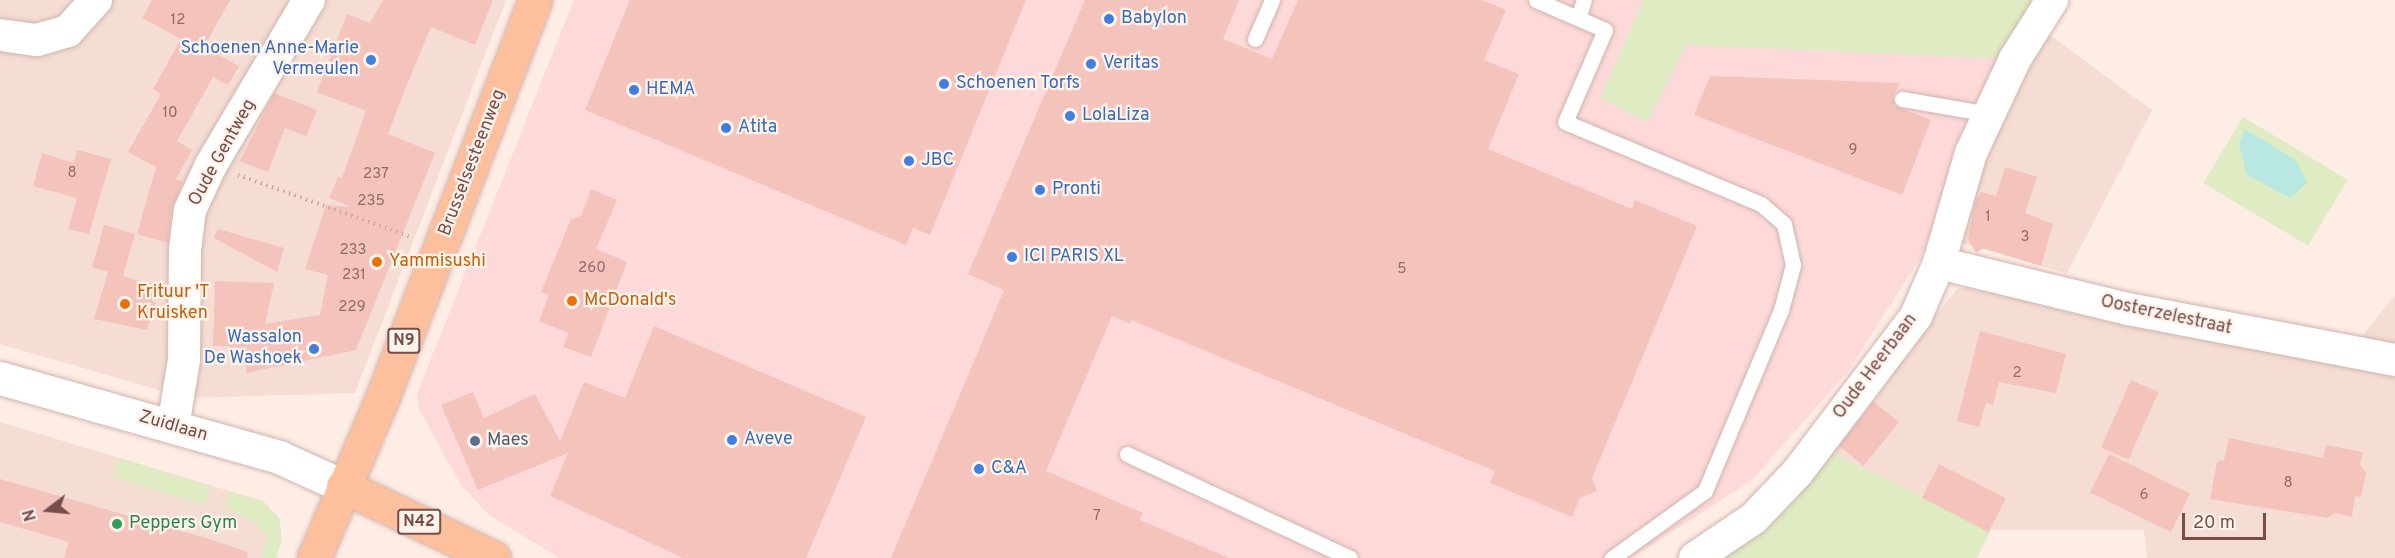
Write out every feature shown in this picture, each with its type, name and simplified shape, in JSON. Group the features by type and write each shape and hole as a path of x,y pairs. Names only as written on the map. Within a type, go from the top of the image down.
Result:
{"main road":[{"name":"Brusselsesteenweg","path":"314,558 383,396 536,0"},
{"name":"Zuidlaan","path":"0,378 279,458 343,486"},
{"name":"N42","path":"343,486 494,558"}],"street":[{"path":"0,35 38,40 68,32 96,0"},
{"name":"Oude Gentweg","path":"173,427 184,360 185,250 190,210 211,165 309,0"},
{"name":"Oude Heerbaan","path":"1695,558 1754,518 1797,473 1916,316 1940,263 1971,153 2015,59 2052,0"},
{"name":"Oosterzelestraat","path":"1940,263 2128,309 2395,360"}],"lane":[{"path":"1255,39 1272,0"},
{"path":"1536,0 1605,30 1565,122 1761,204 1784,224 1792,265 1781,310 1705,491 1612,558"},
{"path":"1578,18 1584,0"},
{"path":"1902,99 1989,114"},
{"path":"1127,454 1350,558"}],"path":[{"path":"211,165 440,248"}],"shaded area":[{"path":"0,0 506,0 355,393 187,398 0,344"},
{"path":"574,0 1644,0 1600,98 1685,45 2005,59 1922,255 1849,370 1752,480 1632,558 560,558 490,516 461,485 419,409 417,394"},
{"path":"2047,33 2152,110 2067,273 1957,242 1999,118"},
{"path":"1988,284 2395,375 2395,558 2147,558 2144,530 1991,530 1828,451 1957,289"},
{"path":"2395,295 2395,346 2359,340"},
{"path":"0,422 263,501 279,518 282,540 276,558 0,558"}],"green space":[{"path":"1644,0 2040,0 2005,59 1686,45 1648,122 1600,98"},
{"path":"2243,117 2348,180 2308,246 2203,183"},
{"path":"1828,451 1991,530 1977,558 1710,558"},
{"path":"119,458 211,486 205,505 113,477"},
{"path":"229,491 263,501 279,518 282,540 276,558 261,558 268,538 255,522 225,508"}],"water":[{"path":"2245,129 2296,160 2307,183 2290,198 2247,175 2239,144"}],"building":[{"path":"152,0 230,0 204,47 239,66 228,85 213,77 177,141 192,150 176,179 183,182 172,207 168,243 137,234 156,167 128,152 161,94 153,89 181,39 142,18"},
{"path":"383,0 493,0 475,45 431,27 402,97 388,134 435,153 356,350 246,373 246,357 229,357 230,346 213,346 215,281 274,283 265,324 320,315 328,275 305,269 326,205 352,207 329,198 338,177 342,178 366,111 317,92 347,14 370,23"},
{"path":"630,0 1026,0 930,235 913,228 906,245 585,110"},
{"path":"1085,0 1239,0 1223,39 1272,59 1298,0 1482,0 1506,10 1484,60 1519,74 1488,149 1632,209 1635,200 1697,226 1592,478 1597,491 1580,498 1572,517 1490,483 1495,471 1131,320 1130,324 1112,316 1046,471 1143,513 1140,520 1229,558 891,558 1004,290 968,274"},
{"path":"1710,76 1900,83 1893,97 1895,106 1931,120 1902,195 1694,115"},
{"path":"274,93 317,110 306,136 285,128 268,172 240,161"},
{"path":"77,150 111,159 89,234 68,229 77,198 33,186 42,153 74,163"},
{"path":"2005,167 2037,177 2025,213 2053,224 2041,266 1983,248 1976,253 1968,239 1975,202 1981,192 1996,196"},
{"path":"591,189 617,200 596,249 627,262 591,357 563,347 569,333 539,321 549,295 541,292 571,219 581,216"},
{"name":"Frituur 'T Kruisken","path":"104,225 135,234 123,276 139,281 136,289 154,294 152,301 156,302 147,330 94,319 108,272 92,267"},
{"path":"218,229 284,248 277,272 214,238"},
{"name":"Aveve","path":"654,326 866,417 806,558 683,558 550,496 568,453 478,490 441,405 473,392 484,418 535,394 560,441 584,382 625,398"},
{"path":"1980,331 2066,354 2056,393 1999,382 1993,405 1986,403 1979,427 1957,421"},
{"path":"2131,380 2158,392 2128,460 2101,448"},
{"path":"1874,402 1899,422 1864,466 1839,446"},
{"path":"2229,438 2323,458 2326,445 2363,452 2360,465 2366,473 2361,497 2355,496 2352,517 2335,513 2328,518 2210,499 2217,462 2224,460"},
{"path":"2109,454 2190,493 2171,532 2090,493"},
{"path":"1939,464 2006,498 1989,532 1922,498"},
{"path":"0,479 206,538 248,552 247,558 64,558 69,542 0,522"}],"place":[{"name":"Babylon","path":"1109,19"},
{"name":"Schoenen Anne-Marie Vermeulen","path":"371,60"},
{"name":"Veritas","path":"1091,64"},
{"name":"Schoenen Torfs","path":"944,84"},
{"name":"HEMA","path":"634,90"},
{"name":"LolaLiza","path":"1070,116"},
{"name":"Atita","path":"726,128"},
{"name":"JBC","path":"909,161"},
{"name":"Pronti","path":"1040,190"},
{"name":"ICI PARIS XL","path":"1012,257"},
{"name":"Yammisushi","path":"377,262"},
{"name":"McDonald's","path":"572,301"},
{"name":"Frituur 'T Kruisken","path":"125,304"},
{"name":"Wassalon De Washoek","path":"314,349"},
{"name":"Aveve","path":"732,440"},
{"name":"Maes","path":"475,441"},
{"name":"C&A","path":"979,469"},
{"name":"Peppers Gym","path":"117,524"}]}
